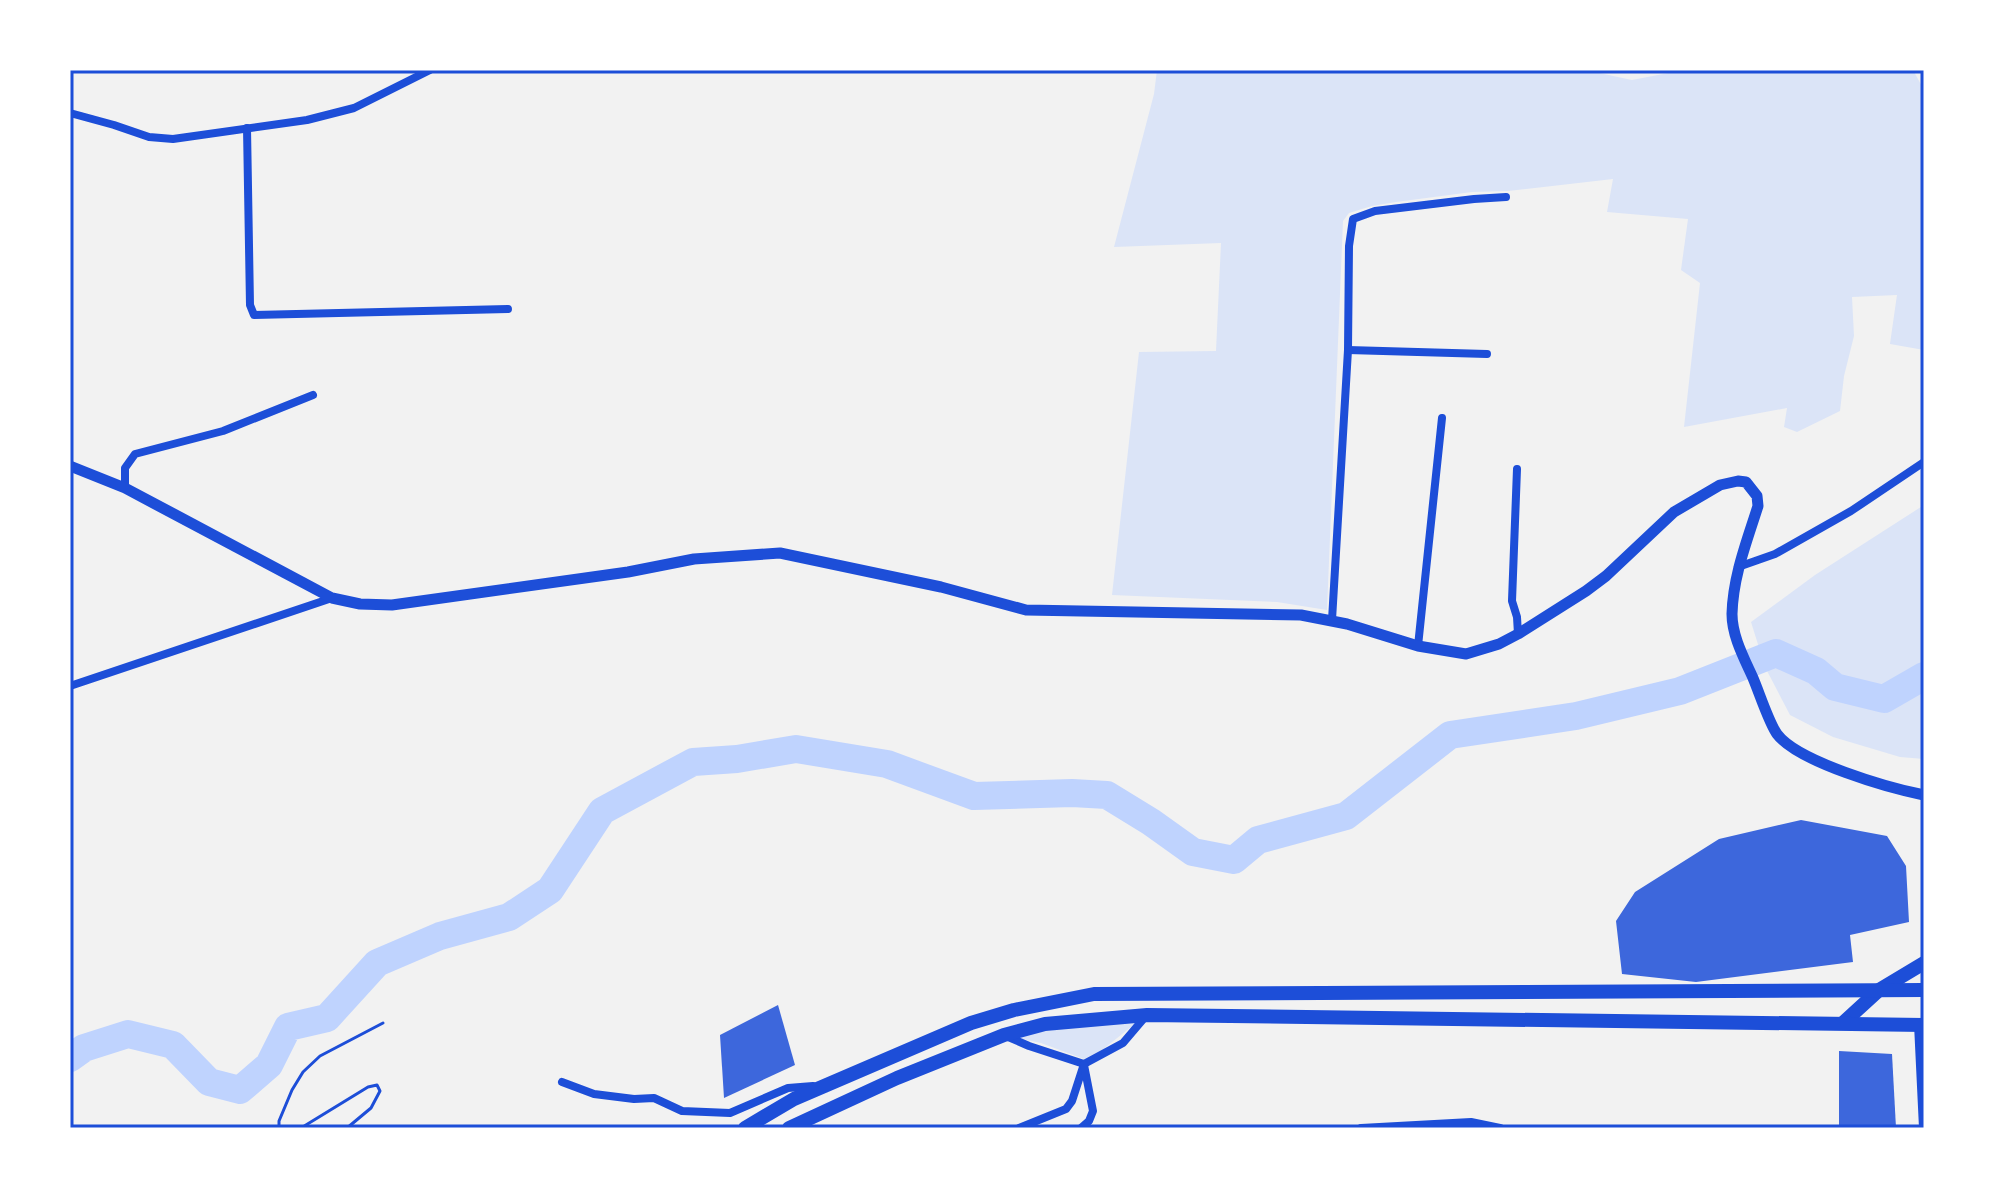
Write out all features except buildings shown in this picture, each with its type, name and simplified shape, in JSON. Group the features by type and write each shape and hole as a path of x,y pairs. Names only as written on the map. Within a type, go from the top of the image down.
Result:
{"main road":[{"path":"1843,1023 1879,990 1924,963"},
{"path":"745,1128 794,1099 971,1023 1014,1010 1094,994 1924,990"},
{"path":"789,1128 897,1078 1004,1035 1045,1024 1147,1015 1921,1024"}],"street":[{"path":"70,113 149,137 173,139 307,120 354,108 430,70"},
{"path":"247,128 250,305 254,315 508,309"},
{"path":"1332,620 1348,350 1349,246 1353,219 1375,211 1506,197"},
{"path":"1348,350 1487,354"},
{"path":"125,488 125,468 135,454 223,431 313,395"},
{"path":"1418,646 1442,418"},
{"path":"1738,567 1775,554 1851,511 1924,462"},
{"path":"70,466 125,488 332,598 360,604 392,605 628,572 694,559 780,553 941,587 1026,610 1301,615 1332,620 1418,646 1466,654 1499,644 1586,591 1674,512 1720,485 1746,482 1757,496 1758,506 1738,567 1732,616 1737,642 1777,734 1813,760 1924,795"},
{"path":"1517,469 1512,601 1518,634"},
{"path":"70,686 332,598"},
{"path":"1019,1128 1066,1109 1072,1101 1084,1064 1123,1043 1147,1015"},
{"path":"1921,1024 1923,1128"},
{"path":"1004,1035 1084,1064"},
{"path":"1081,1128 1089,1121 1093,1111 1084,1064"},
{"path":"562,1082 594,1094 654,1098 682,1111 730,1113 788,1088 826,1085"},
{"path":"1361,1128 1471,1122 1500,1128"}],"path":[{"path":"279,1128 292,1090 303,1072 320,1056 383,1023"},
{"path":"301,1128 368,1087 377,1085 380,1091 371,1108 347,1128"}],"shaded area":[{"path":"1157,70 1585,70 1632,80 1684,70 1913,70 1924,90 1924,350 1890,344 1897,295 1852,297 1854,336 1844,376 1840,411 1797,432 1784,427 1787,408 1684,427 1700,283 1681,270 1688,219 1607,212 1613,179 1472,192 1372,206 1349,213 1343,221 1327,610 1277,602 1112,595 1139,352 1216,351 1221,243 1114,247 1154,94"},
{"path":"1924,505 1924,759 1900,757 1833,737 1790,715 1765,667 1751,622 1815,575"},
{"path":"1136,1023 1102,1050 1084,1059 1020,1036 1078,1027"}],"waterway":[{"path":"70,1058 84,1048 128,1034 173,1045 209,1082 240,1090 269,1065 288,1027 327,1018 377,963 440,936 509,917 550,890 602,811 693,762 737,759 796,749 887,764 974,796 1107,795 1193,852 1234,860 1258,840 1346,816 1450,735 1576,716 1680,691 1776,653 1816,671 1835,687 1884,699 1924,676"}]}
